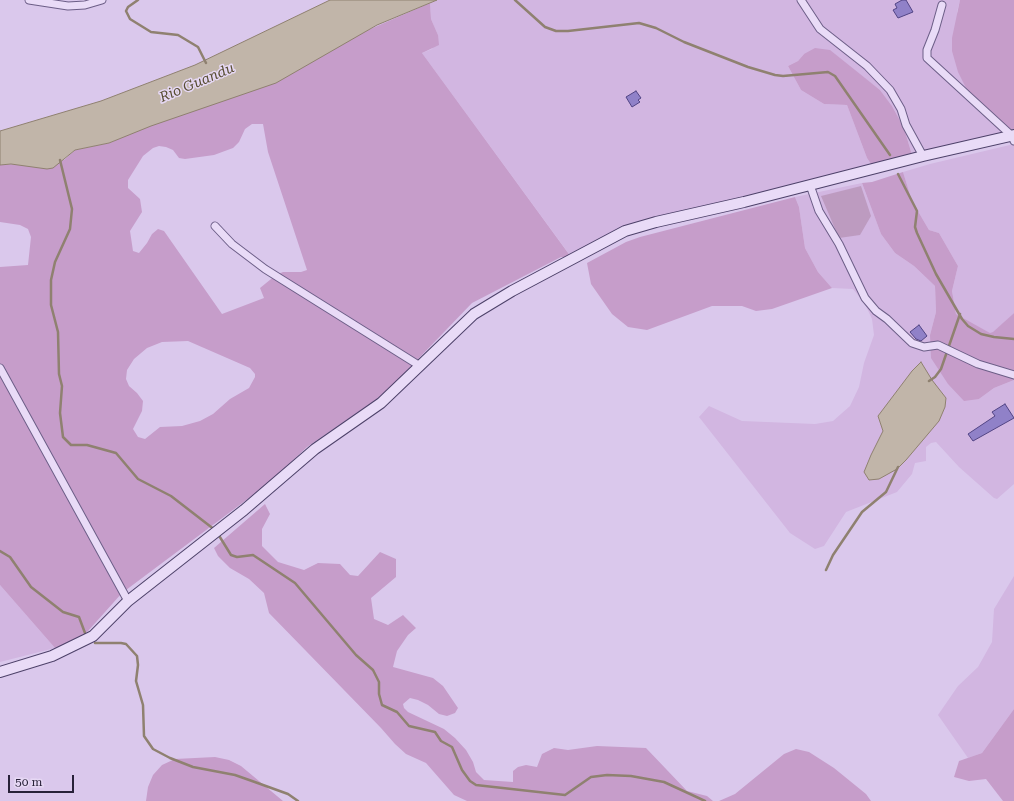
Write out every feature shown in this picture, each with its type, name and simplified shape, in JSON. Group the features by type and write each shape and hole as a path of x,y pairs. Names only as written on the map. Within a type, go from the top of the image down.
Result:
{"main road":[{"path":"0,672 52,656 81,643 101,629 128,601 244,510 315,449 381,403 474,314 512,290 625,231 923,156 1013,137"}],"street":[{"path":"29,0 68,6 85,5 102,0"},
{"path":"801,0 820,29 867,66 890,90 923,156"},
{"path":"942,5 927,50 927,58 1013,137"},
{"path":"810,185 820,211 839,244 865,298 876,311 887,319 912,343 924,347 938,344 978,364 1014,375"},
{"path":"215,226 232,244 265,269 420,366"},
{"path":"0,368 128,601"}],"shaded area":[{"path":"437,0 960,0 957,12 1008,132 912,155 904,128 892,106 880,90 861,76 804,54 798,61 788,66 801,90 824,104 847,105 867,158 873,167 636,224 572,258 422,53 432,49 438,35 431,19 430,3"},
{"path":"960,0 1014,0 1014,130 1008,132 982,107 966,88 958,72 952,51 952,38"},
{"path":"430,3 431,19 438,35 439,45 422,53 571,257 561,257 472,303 396,382 377,399 307,447 269,483 122,593 88,631 75,641 55,648 0,585 0,267 28,265 31,237 28,229 20,225 0,222 0,165 64,160 75,150 109,143","holes":["252,124 263,124 268,152 307,270 301,272 283,272 276,275 260,288 264,298 222,314 164,231 158,229 152,234 139,253 133,251 130,231 142,212 140,199 128,188 128,180 143,156 153,148 159,146 166,147 173,150 179,158 185,159 214,155 233,148 239,142 245,129","188,341 250,368 255,374 255,377 249,388 230,399 213,414 200,421 182,426 160,427 145,439 138,437 133,429 142,411 143,401 129,386 126,379 127,370 134,359 147,348 162,342"]},
{"path":"815,48 830,50 880,90 892,106 904,128 912,155 873,167 867,158 847,105 824,104 801,90 788,66 798,61 804,54"},
{"path":"1014,144 1014,313 993,333 989,333 956,314 952,291 958,266 939,233 929,230 912,201 903,172"},
{"path":"903,172 912,201 929,230 939,233 958,266 952,291 956,314 990,333 1014,313 1014,380 994,388 979,399 964,401 948,384 931,358 930,335 936,312 935,286 914,266 895,253 881,234 862,183 872,182"},
{"path":"862,183 881,234 895,253 914,266 935,286 936,312 930,335 979,399 994,388 1014,380 1014,484 997,499 994,498 959,467 936,442 931,443 926,447 926,461 915,463 912,474 897,492 846,512 824,546 815,549 790,533 699,417 709,406 742,421 815,424 833,421 850,406 859,387 864,363 874,335 872,319 865,304 853,289 832,288 818,272 805,248 799,207 795,197"},
{"path":"861,186 871,216 860,235 839,238 821,196"},
{"path":"795,197 799,207 805,248 818,272 832,288 772,309 756,311 742,306 712,306 647,330 628,327 612,314 591,284 587,263 626,242 640,237"},
{"path":"265,504 270,514 262,529 262,546 278,562 304,570 318,563 340,564 350,575 358,576 380,552 396,559 396,577 371,598 374,619 388,625 403,615 416,628 408,635 397,651 393,667 433,678 443,686 458,708 455,713 447,716 439,714 428,705 418,700 410,698 403,704 404,708 408,712 444,729 455,738 466,750 473,762 476,772 484,780 513,782 513,771 518,767 526,765 537,767 542,754 554,748 568,750 597,746 646,748 687,791 707,796 713,801 467,801 454,795 426,763 406,754 395,744 269,613 264,593 249,579 230,568 218,556 214,548"},
{"path":"1014,576 1014,709 982,753 968,758 938,715 958,686 978,667 992,642 994,609"},
{"path":"0,585 55,648 0,662"},
{"path":"1014,709 1014,801 1003,801 986,779 969,781 954,777 959,761 982,753"},
{"path":"796,749 809,752 834,768 866,794 871,801 719,801 735,794 784,754"},
{"path":"215,757 229,760 241,766 283,801 146,801 148,787 153,775 162,765 175,759"}],"water":[{"name":"Rio Guandu","path":"330,0 437,0 377,25 276,83 151,126 109,143 75,150 53,168 47,169 11,164 0,165 0,131 101,101 195,65"},
{"path":"921,362 932,380 946,398 945,407 939,421 897,469 879,479 869,480 864,472 883,431 878,416 912,371"}],"building":[{"path":"902,0 906,0 913,12 898,18 893,10 897,8 895,4"},
{"path":"636,91 641,98 638,100 640,102 632,107 626,97"},
{"path":"919,325 927,336 921,341 916,339 910,332"},
{"path":"1005,404 1014,418 973,441 968,434 995,416 992,412"}],"waterway":[{"name":"Rio Guandu","path":"138,0 128,7 126,11 130,19 151,32 178,35 198,47 206,63"},
{"path":"515,0 545,27 556,31 639,23 656,28 684,42 748,67 775,75 783,76 828,72 835,76 890,155"},
{"path":"60,160 72,209 70,229 55,262 51,280 51,305 58,332 59,374 62,386 60,413 63,437 71,445 87,445 116,453 138,479 171,496 215,530"},
{"path":"898,174 917,211 915,227 917,233 936,274 962,319 968,326 981,334 1014,339"},
{"path":"929,381 935,377 941,369 960,314"},
{"path":"826,570 833,555 862,512 886,492 898,467"},
{"path":"218,534 231,555 237,557 253,555 295,583 356,655 373,670 379,682 379,694 382,705 397,712 409,726 435,732 441,741 452,747 462,770 470,781 476,785 565,795 591,777 607,775 631,776 664,782 705,801"},
{"path":"0,551 10,557 31,587 63,612 79,617 85,633"},
{"path":"95,643 126,644 137,656 138,665 136,681 143,705 144,736 153,749 170,758 193,767 235,775 288,794 298,801"}]}
